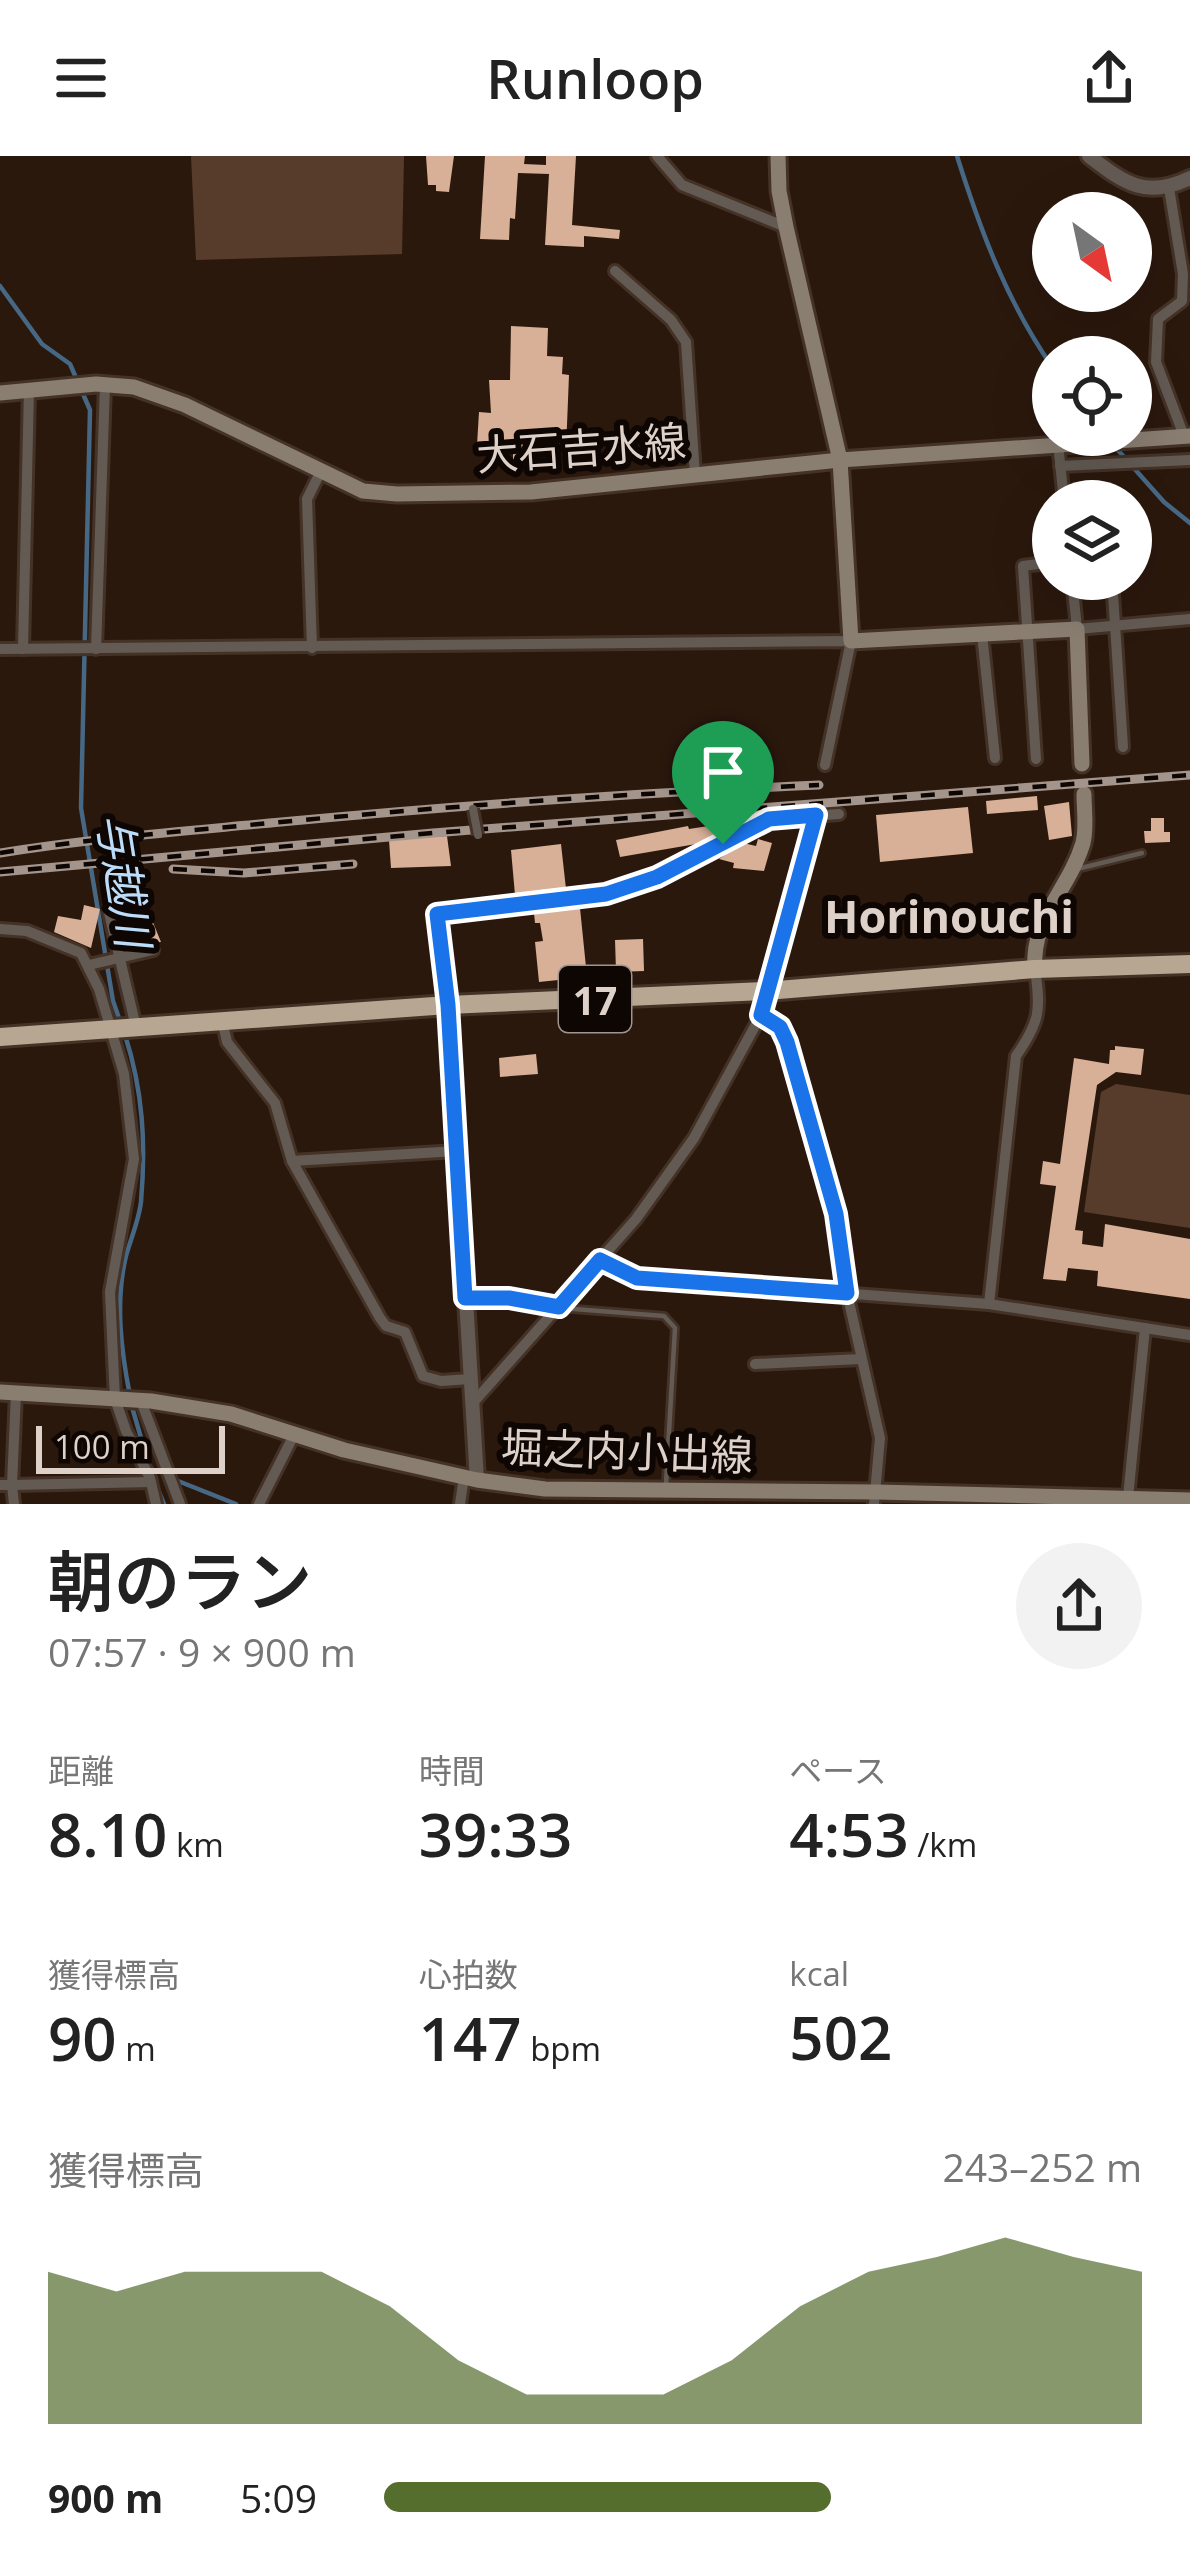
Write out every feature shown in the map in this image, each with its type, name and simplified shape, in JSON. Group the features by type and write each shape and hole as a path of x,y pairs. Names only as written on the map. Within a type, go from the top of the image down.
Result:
{"highway":[{"name":"17","path":"0,1037 448,1005 1190,964"}],"main road":[{"path":"778,156 778,191 840,460 851,640 1077,629 1082,764"},
{"name":"大石吉水線","path":"0,393 134,387 185,405 363,491 397,494 531,492 1032,445"},
{"name":"大石吉水線","path":"1152,438 1187,436"},
{"path":"1035,969 1040,923 1083,842 1084,794"},
{"path":"437,914 448,1005"},
{"name":"堀之内小出線","path":"8,1393 130,1400 231,1414 344,1450 545,1490 1190,1500"}],"street":[{"path":"657,156 682,185 786,227"},
{"path":"1088,156 1142,190 1169,188 1190,178"},
{"path":"1169,188 1183,274 1182,301 1157,319 1156,362 1187,436"},
{"path":"615,271 671,320 686,342 694,475"},
{"path":"96,649 105,385"},
{"path":"23,650 28,390"},
{"path":"1059,456 1062,480"},
{"path":"1060,466 1184,460"},
{"path":"312,648 308,499 320,473"},
{"path":"1032,565 1023,566 1036,759"},
{"path":"1074,600 1077,629 1190,619"},
{"path":"1114,600 1124,747"},
{"path":"982,634 995,758"},
{"path":"0,650 851,640 825,765"},
{"path":"473,809 478,835"},
{"path":"437,914 606,894 657,877 769,819 839,814"},
{"path":"472,1404 636,1219 694,1138 761,1015 816,815"},
{"path":"109,914 136,1027"},
{"path":"0,929 27,931 81,953 95,964 108,1029 124,1075 134,1160 110,1292 156,1504"},
{"path":"95,964 153,950"},
{"path":"989,1304 1016,1056 1039,1016 1035,969"},
{"path":"448,1005 472,1404 470,1478 460,1504"},
{"path":"761,1015 780,1027 787,1042 836,1214 847,1293 880,1438 875,1498"},
{"path":"222,1020 226,1042 275,1102 292,1161 380,1318 386,1326 405,1332 423,1376 441,1381 470,1379"},
{"path":"292,1161 457,1150"},
{"path":"600,1260 637,1278 989,1304 1190,1335"},
{"path":"465,1298 509,1298 559,1307"},
{"path":"1128,1497 1145,1328"},
{"path":"755,1364 862,1359"},
{"path":"8,1393 6,1485 14,1504"},
{"path":"130,1400 180,1504"},
{"path":"260,1504 295,1432"},
{"path":"6,1485 151,1482"}],"lane":[{"path":"1071,870 1142,853"},
{"path":"559,1307 671,1320 675,1328 668,1495"}],"shaded area":[{"path":"191,156 404,156 402,254 196,260"},
{"path":"1116,1084 1190,1095 1190,1228 1084,1212 1101,1092"}],"building":[{"path":"426,156 454,156 449,192 428,185"},
{"path":"485,156 525,156 524,164 546,165 546,156 576,156 572,225 620,230 619,239 584,236 584,247 545,245 549,174 518,173 509,240 480,239"},
{"path":"511,326 548,328 547,356 563,357 562,374 569,375 566,450 536,448 534,461 525,465 513,459 513,447 477,445 479,412 491,413 489,380 510,380"},
{"path":"1037,796 1038,810 987,814 986,801"},
{"path":"1069,802 1072,836 1049,840 1044,806"},
{"path":"968,807 973,853 880,862 876,815"},
{"path":"1151,818 1164,818 1170,842 1145,843 1144,831 1151,831"},
{"path":"728,823 728,829 702,843 620,857 616,840 688,826"},
{"path":"447,836 451,866 391,868 389,840"},
{"path":"758,839 772,843 764,871 733,868 734,863 719,859 743,843 756,846"},
{"path":"561,844 566,889 515,895 511,850"},
{"path":"125,888 128,912 137,913 139,925 152,920 161,942 139,943 132,928 123,930 111,889"},
{"path":"84,905 100,909 91,948 54,932 58,916 81,920"},
{"path":"580,908 587,977 539,982 535,942 543,941 534,913"},
{"path":"643,939 644,971 616,972 615,940"},
{"path":"1115,1046 1144,1049 1141,1075 1116,1072 1097,1085 1075,1230 1083,1231 1082,1244 1103,1247 1105,1224 1190,1239 1190,1299 1097,1286 1098,1271 1068,1268 1066,1281 1043,1279 1056,1186 1040,1184 1043,1161 1060,1164 1074,1058 1109,1064"},
{"path":"536,1054 538,1074 500,1077 499,1058"}],"waterway":[{"path":"957,156 997,266 1033,336"},
{"name":"与越川","path":"0,286 42,344 70,364 90,410 81,808 113,1001 121,1024"},
{"path":"1123,456 1190,523"},
{"name":"与越川","path":"125,1035 136,1076 143,1138 141,1202 126,1256 120,1308 130,1396"},
{"name":"与越川","path":"132,1407 149,1465"},
{"path":"178,1481 236,1504"},
{"name":"与越川","path":"157,1487 164,1504"}],"railway":[{"path":"0,872 433,833 1190,775"},
{"path":"0,853 415,810 819,785"},
{"path":"173,869 244,873 353,864"}],"district":[{"name":"Horinouchi","path":"949,915"}],"route":[{"path":"816,815 761,1015 780,1027 787,1042 836,1214 847,1293 637,1278 600,1260 559,1307 509,1298 465,1298 448,1005 437,914 606,894 657,877 723,844 769,819 816,815"}]}
